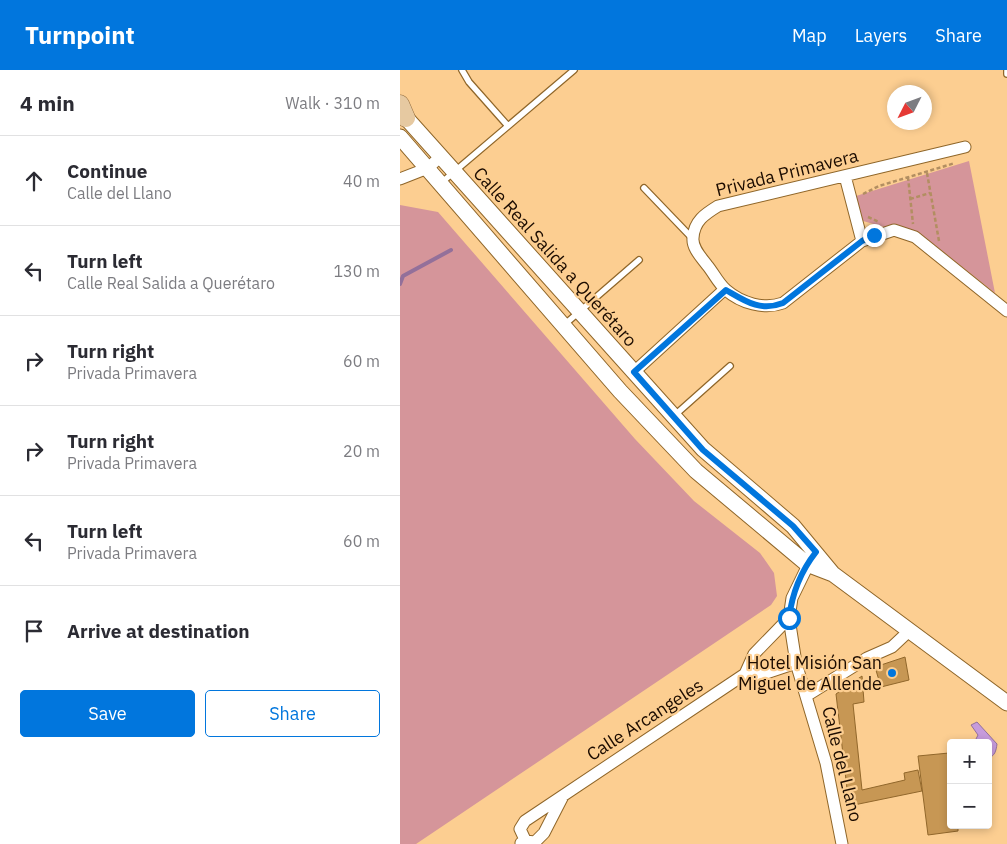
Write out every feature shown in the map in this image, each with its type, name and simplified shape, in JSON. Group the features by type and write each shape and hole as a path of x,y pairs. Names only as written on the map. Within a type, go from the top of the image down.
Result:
{"street":[{"name":"Calle Real Salida a Querétaro","path":"402,111 453,172 703,450 793,526 812,558"},
{"name":"Calle Real Salida a Querétaro","path":"400,137 441,182 620,391 696,471 1007,703"},
{"name":"Privada Primavera","path":"693,239 696,226 703,215 718,206 965,147"},
{"path":"400,179 428,168 440,157"},
{"path":"845,176 862,241"},
{"path":"693,239 696,250 726,290 748,303 770,308 783,303 862,241 894,230 915,237 1007,312"},
{"path":"634,372 726,290"},
{"name":"Calle del Llano","path":"812,558 792,598 789,618 796,663 826,763 842,844"},
{"name":"Calle Arcangeles","path":"564,794 541,837 535,842 524,843 520,829 525,821 564,794 745,674 754,654 789,618"},
{"path":"806,696 867,658 892,646 909,631"},
{"name":"Calle Arcangeles","path":"745,674 760,675 796,663"}],"lane":[{"path":"462,70 469,82 508,126"},
{"path":"441,182 574,70"},
{"path":"644,188 693,239"},
{"path":"564,325 639,260"},
{"path":"674,417 730,366"}],"path":[{"path":"863,202 862,194 908,177 961,162"},
{"path":"926,172 939,243"},
{"path":"908,177 913,228"},
{"path":"910,200 930,192"},
{"path":"865,209 867,217 877,222 886,223"},
{"path":"932,237 944,246"}],"shaded area":[{"path":"969,161 995,293 927,239 863,221 856,196"},
{"path":"400,205 438,212 635,439 694,501 760,553 774,573 777,596 771,605 416,844 400,844"},
{"path":"977,722 997,744 995,753 992,756 992,739 976,739 978,735 971,725"}],"building":[{"name":"Hotel Misión San Miguel de Allende","path":"905,657 909,680 881,687 875,667"},
{"path":"862,676 864,702 853,704 862,790 905,780 904,773 918,770 922,791 849,806 836,694"},
{"path":"947,753 947,829 958,829 958,831 928,835 918,756"}],"waterway":[{"path":"400,284 403,276 451,250"}],"place":[{"name":"Hotel Misión San Miguel de Allende","path":"892,673"}],"route":[{"path":"789,618 792,598 807,564 816,552 793,526 703,450 634,372 726,290 748,303 770,308 783,303 862,241 874,235"}]}
